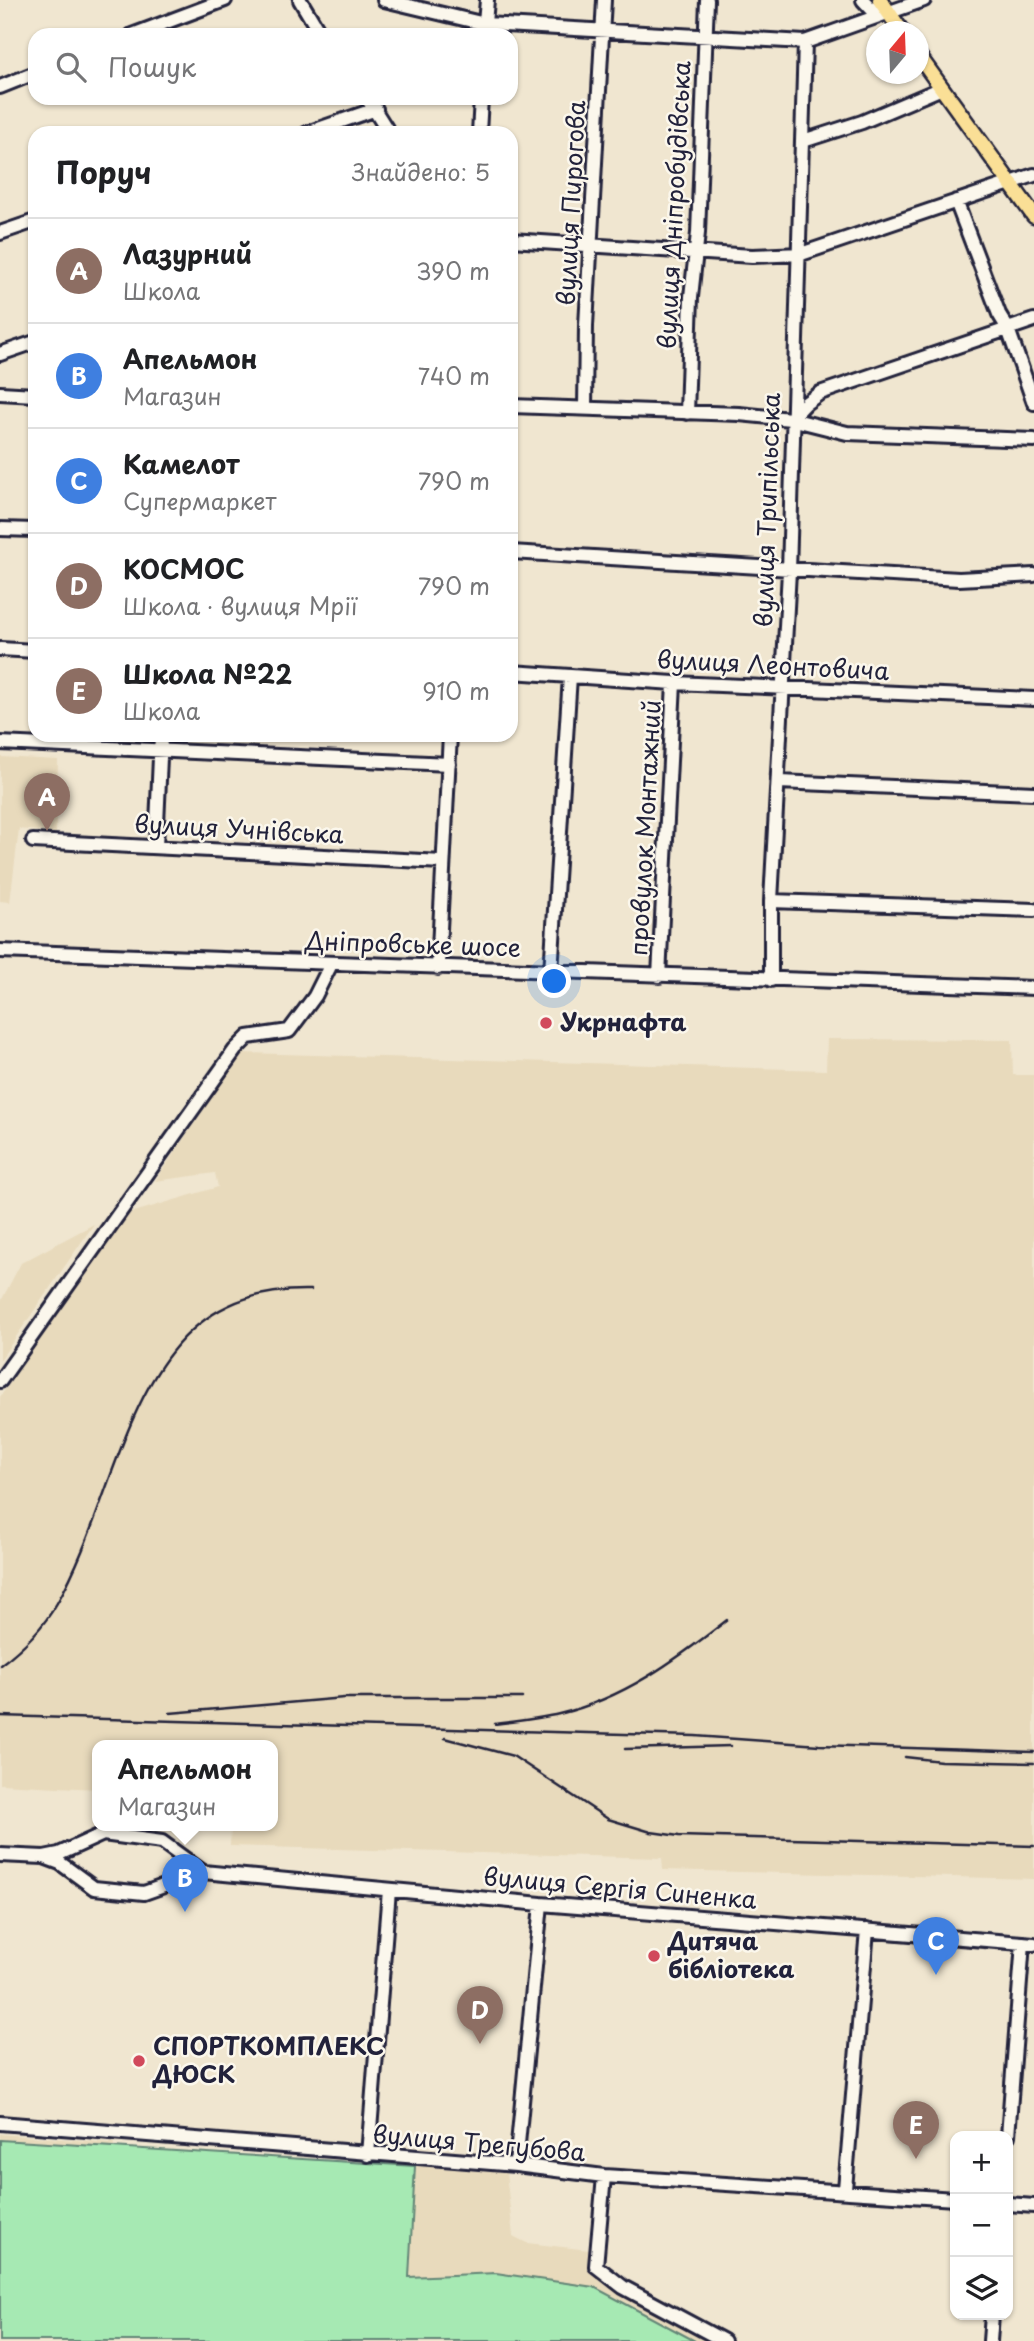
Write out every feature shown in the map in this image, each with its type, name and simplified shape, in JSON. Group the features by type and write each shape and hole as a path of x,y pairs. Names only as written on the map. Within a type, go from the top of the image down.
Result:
{"main road":[{"path":"929,69 1034,216"}],"street":[{"path":"151,28 225,0"},
{"path":"300,0 317,28"},
{"path":"384,0 481,28"},
{"path":"484,28 486,0"},
{"name":"вулиця Пирогова","path":"585,409 590,244 604,0"},
{"name":"вулиця Дніпробудівська","path":"687,413 698,233 707,0"},
{"path":"863,0 882,9"},
{"path":"518,29 602,30 805,42 882,9 924,0"},
{"name":"вулиця Трипільська","path":"771,980 771,901 789,571 792,419 801,254 805,42"},
{"path":"0,87 28,76"},
{"path":"803,141 862,122 942,88"},
{"path":"373,105 384,126"},
{"path":"479,126 481,105"},
{"path":"327,126 376,109"},
{"path":"518,240 695,253 801,254 1034,175"},
{"path":"956,201 999,314 1008,329 1034,403"},
{"path":"0,233 28,223"},
{"path":"792,419 806,402 820,393 1034,320"},
{"path":"0,354 28,344"},
{"path":"0,393 28,395"},
{"path":"518,406 792,419 847,433 1034,440"},
{"path":"0,529 28,530"},
{"path":"518,552 789,571 990,579 1034,575"},
{"path":"0,649 28,651"},
{"name":"вулиця Леонтовича","path":"518,672 674,683 1034,699"},
{"path":"551,972 570,676"},
{"name":"провулок Монтажний","path":"659,976 674,683"},
{"path":"156,847 161,742"},
{"path":"438,968 450,742"},
{"path":"0,743 449,764"},
{"path":"779,782 1034,793"},
{"name":"вулиця Учнівська","path":"33,841 443,862"},
{"path":"771,901 1034,910"},
{"name":"Дніпровське шосе","path":"0,951 1034,988"},
{"path":"0,1381 235,1050 248,1037 289,1031 319,990 331,964"},
{"name":"вулиця Сергія Синенка","path":"0,1855 44,1857 60,1854 103,1833 150,1838 162,1842 203,1872"},
{"name":"вулиця Сергія Синенка","path":"44,1857 60,1863 94,1888 153,1892 188,1875 203,1872 541,1904 1028,1943"},
{"path":"368,2155 389,1890"},
{"path":"516,2165 541,1904"},
{"path":"845,2189 867,1930"},
{"path":"1008,2131 1028,1943"},
{"name":"вулиця Трегубова","path":"0,2123 516,2165 604,2176 845,2189 950,2199"},
{"path":"604,2176 596,2266 623,2287 724,2341"},
{"path":"1013,2204 1034,2206"},
{"path":"989,2341 991,2320"}],"shaded area":[{"path":"0,757 58,760 56,833 19,829 10,902 0,901"},
{"path":"827,1039 1012,1040 1013,1075 1034,1075 1034,1879 663,1870 662,1858 230,1846 231,1831 278,1831 278,1740 92,1740 92,1789 0,1784 0,1397 124,1215 218,1187 215,1173 155,1181 242,1053 826,1070"},
{"path":"94,1224 0,1360 0,1303 21,1263"},
{"path":"0,2134 114,2143 112,2155 0,2145"},
{"path":"415,2166 506,2173 513,2236 527,2243 589,2250 596,2274 721,2341 695,2341 594,2287 409,2277"}],"green space":[{"path":"0,2140 415,2166 409,2277 496,2273 594,2287 695,2341 0,2341"}],"railway":[{"path":"0,1665 32,1637 57,1603 81,1555 120,1450 142,1400 169,1355 204,1320 251,1297 311,1290"},
{"path":"495,1724 559,1714 605,1699 648,1676 727,1620"},
{"path":"170,1713 344,1698 522,1698"},
{"path":"0,1716 695,1736 819,1745 1034,1752"},
{"path":"445,1738 513,1756 608,1819 651,1832 679,1836 1034,1846"},
{"path":"625,1749 731,1746"},
{"path":"905,1757 941,1761 1034,1763"}],"place":[{"name":"Лазурний","path":"47,831"},
{"name":"Укрнафта","path":"546,1023"},
{"name":"Апельмон","path":"185,1912"},
{"name":"Дитяча бібліотека","path":"654,1956"},
{"name":"Камелот","path":"936,1975"},
{"name":"КОСМОС","path":"480,2044"},
{"name":"СПОРТКОМПЛЕКС ДЮСК","path":"139,2061"},
{"name":"Школа №22","path":"916,2159"}]}
